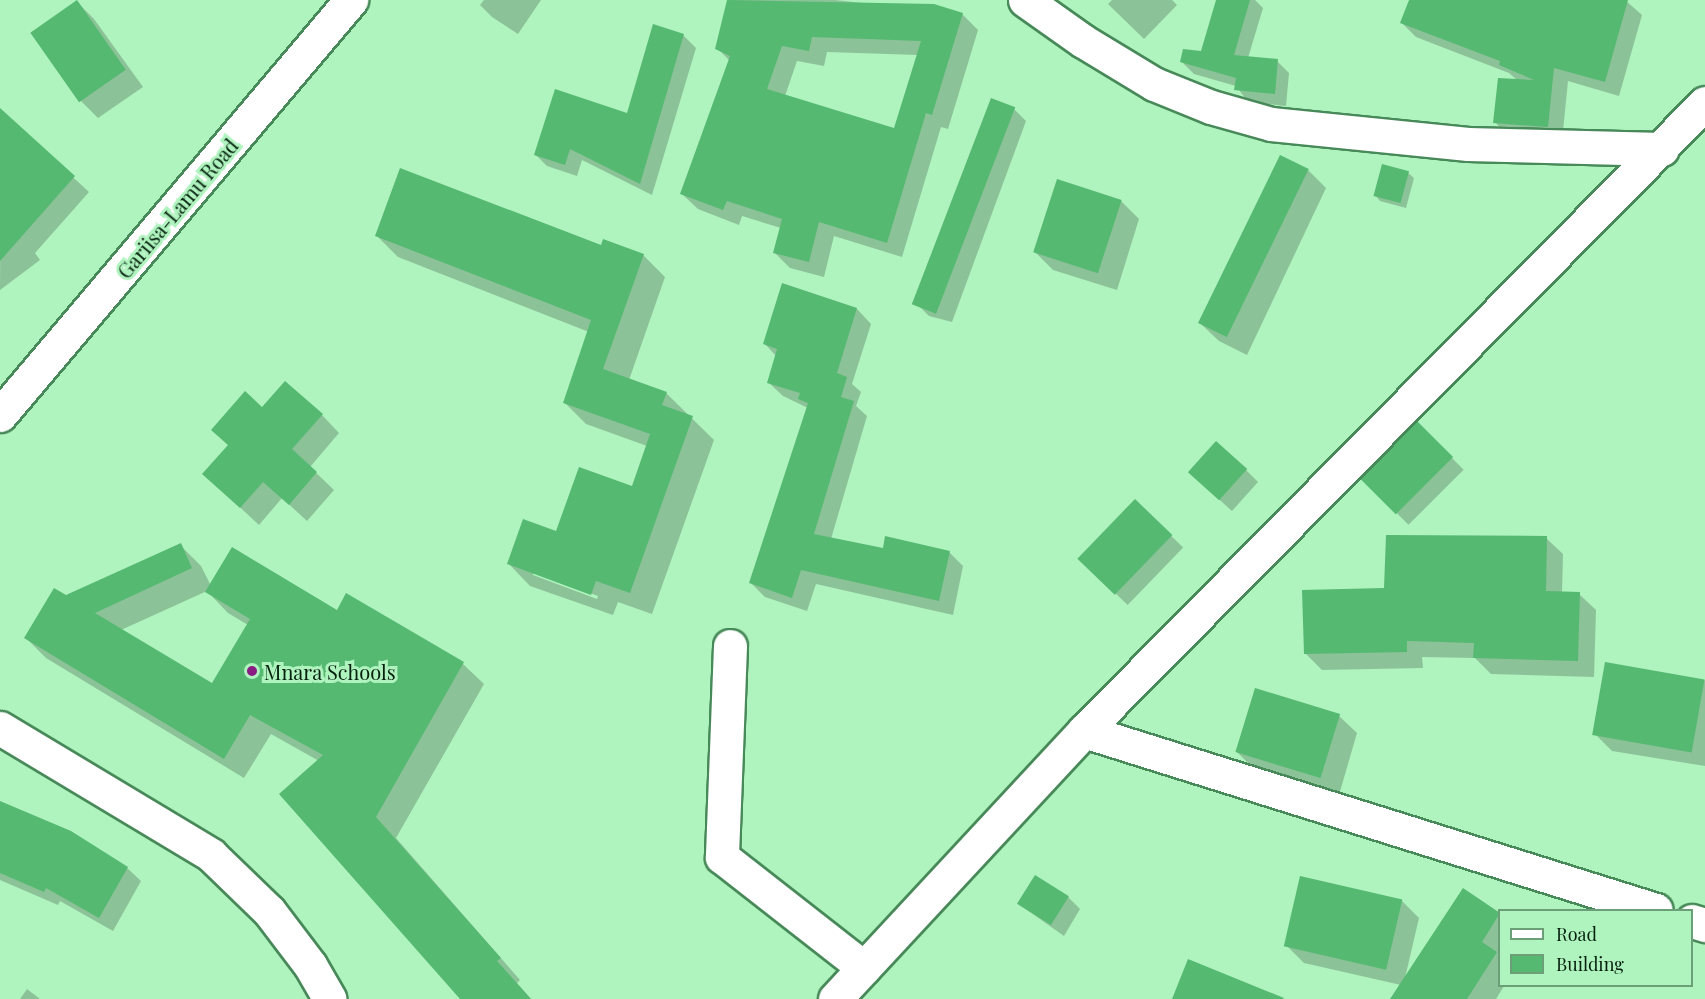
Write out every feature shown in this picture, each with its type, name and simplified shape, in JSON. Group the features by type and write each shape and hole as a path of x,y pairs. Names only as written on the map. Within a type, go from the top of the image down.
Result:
{"street":[{"name":"Gariisa-Lamu Road","path":"0,414 351,0"},
{"path":"1025,0 1083,41 1154,84 1211,107 1271,124 1468,144 1662,149"},
{"path":"836,999 1084,731 1705,103"},
{"path":"730,646 722,857 864,968"},
{"path":"0,728 211,855 268,912 310,964 330,999"},
{"path":"1084,731 1653,909"}],"building":[{"path":"77,0 126,70 79,102 30,33"},
{"path":"727,0 934,4 963,13 932,115 926,113 887,243 819,222 809,262 773,253 782,219 727,201 723,210 680,194 730,56 715,49","holes":["812,37 921,41 894,128 767,89 782,46 809,51"]},
{"path":"1216,0 1250,0 1234,55 1278,59 1275,94 1234,90 1236,78 1180,62 1183,49 1201,51"},
{"path":"1409,0 1628,0 1605,82 1554,68 1548,127 1493,123 1498,78 1534,80 1499,65 1500,61 1400,23"},
{"path":"653,24 684,34 640,184 570,149 565,165 534,155 555,89 627,113"},
{"path":"991,98 1015,107 936,314 912,304"},
{"path":"0,108 75,176 0,261"},
{"path":"1280,155 1309,169 1227,337 1198,323"},
{"path":"1382,164 1409,171 1401,203 1373,196"},
{"path":"400,168 601,245 603,239 644,254 603,369 667,392 662,405 693,416 630,593 596,581 591,595 507,564 523,519 556,531 579,467 632,486 650,434 563,403 591,320 375,236"},
{"path":"1057,179 1122,200 1098,273 1033,252"},
{"path":"782,283 857,308 837,373 847,377 841,397 854,401 814,534 883,548 885,536 950,551 939,601 801,570 792,598 749,583 808,403 798,399 800,393 767,383 777,349 763,344"},
{"path":"285,381 323,414 292,449 317,472 289,505 263,482 240,508 202,474 228,445 211,430 245,391 262,407"},
{"path":"1417,421 1453,457 1396,514 1360,478"},
{"path":"1216,441 1247,469 1219,500 1188,472"},
{"path":"1135,499 1172,535 1115,595 1077,559"},
{"path":"1386,535 1547,536 1546,591 1580,592 1578,661 1473,658 1474,643 1407,641 1407,652 1304,654 1302,590 1384,588"},
{"path":"181,543 192,568 95,613 212,683 250,619 205,592 232,547 337,610 346,593 464,662 376,817 501,958 497,961 531,999 460,999 279,794 323,755 250,715 224,759 24,638 54,588 66,595"},
{"path":"1605,662 1704,680 1692,752 1592,735"},
{"path":"1255,688 1340,714 1321,778 1235,752"},
{"path":"0,801 71,831 128,867 99,918 46,888 44,892 0,873"},
{"path":"1035,875 1069,896 1051,925 1017,904"},
{"path":"1300,876 1402,900 1386,970 1284,946"},
{"path":"1463,888 1498,912 1498,916 1482,942 1497,952 1467,999 1390,999"},
{"path":"1188,959 1284,998 1172,999"}],"place":[{"name":"Mnara Schools","path":"252,671"}]}
